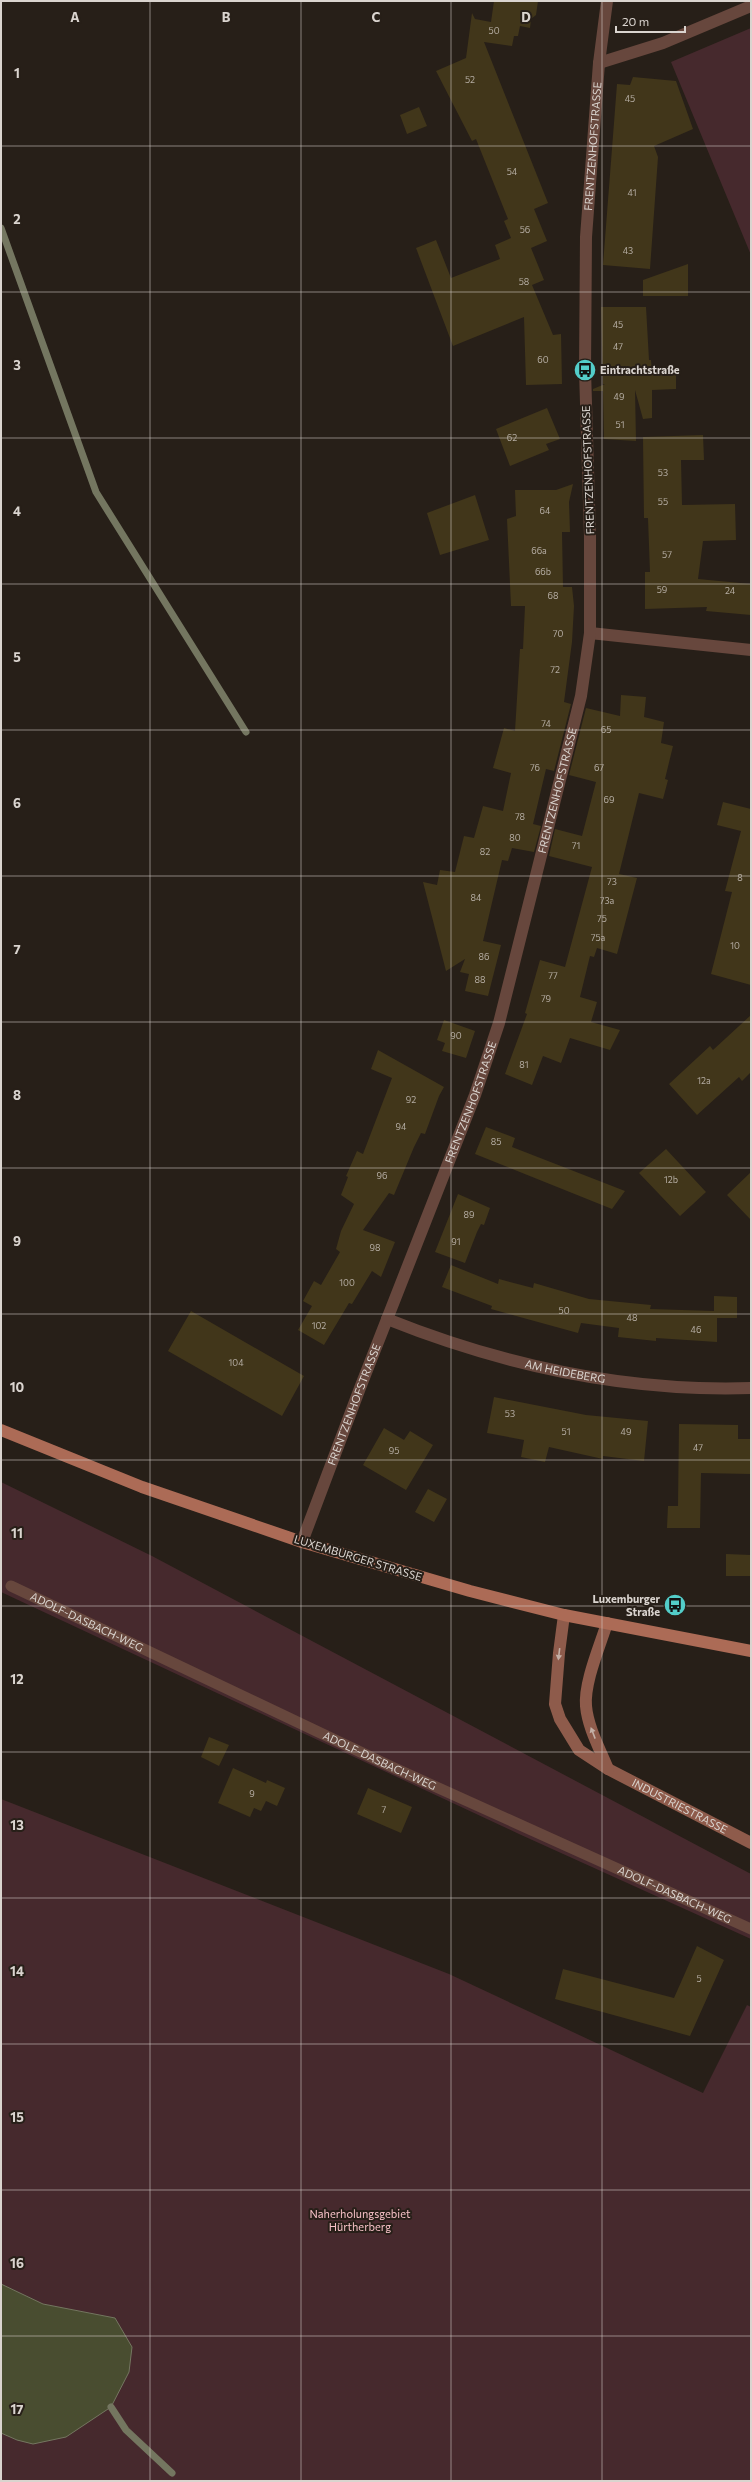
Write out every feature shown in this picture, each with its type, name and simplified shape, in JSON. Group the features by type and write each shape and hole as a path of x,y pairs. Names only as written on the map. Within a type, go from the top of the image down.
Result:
{"main road":[{"name":"LUXEMBURGER STRASSE","path":"1,1430 142,1488 302,1542 470,1591 564,1615 607,1622 751,1651"},
{"name":"INDUSTRIESTRASSE","path":"564,1615 555,1688 555,1704 560,1719 579,1750 608,1769 751,1843"},
{"path":"607,1622 590,1681 586,1705 591,1728 608,1769"}],"street":[{"name":"FRENTZENHOFSTRASSE","path":"302,1542 387,1319 475,1095 499,1023 533,895 581,696 590,633 590,536 585,370 586,237 599,63 607,1"},
{"path":"599,63 663,43 751,6"},
{"path":"590,633 751,650"},
{"name":"AM HEIDEBERG","path":"387,1319 428,1336 546,1369 600,1379 663,1386 751,1388"}],"lane":[{"name":"ADOLF-DASBACH-WEG","path":"11,1586 392,1767 751,1928"}],"green space":[{"path":"751,28 751,255 671,62"},
{"path":"1,1482 152,1556 751,1874 751,1939 519,1834 1,1592"},
{"name":"Naherholungsgebiet Hürtherberg","path":"1,1799 449,1974 703,2093 747,2005 751,2007 751,2481 1,2481 1,2433 17,2440 115,2318 43,2304 1,2284"}],"shaded area":[{"path":"1,2284 43,2304 115,2318 132,2347 129,2372 111,2407 66,2437 33,2444 17,2440 1,2433"}],"building":[{"path":"494,1 538,1 536,15 531,19 530,28 520,26 518,36 514,36 512,46 484,42 548,203 534,209 547,241 531,248 544,280 532,285 553,335 561,334 562,384 526,385 524,317 453,346 416,248 436,240 451,278 500,259 495,245 511,238 504,221 508,219 476,139 472,141 436,71 466,58 472,13 475,19 491,22"},
{"path":"633,77 676,81 693,129 654,146 658,157 650,269 603,265 617,84 630,85"},
{"path":"419,107 427,126 407,134 400,115"},
{"path":"688,264 688,296 643,296 643,280"},
{"path":"601,307 646,307 649,360 651,360 652,372 676,372 676,389 652,390 652,418 643,419 635,390 636,441 604,439 603,391 593,391 593,389 605,384 603,384"},
{"path":"547,408 560,439 546,444 549,450 510,466 496,429"},
{"path":"703,435 704,460 681,460 682,505 735,504 736,540 703,541 698,579 751,584 751,615 706,611 707,607 645,609 645,572 650,572 648,518 644,518 643,437"},
{"path":"573,484 569,502 570,532 562,532 563,587 572,587 574,606 572,642 564,702 571,704 554,771 546,769 533,824 541,826 534,852 512,848 508,861 502,860 483,941 501,945 488,996 465,991 469,974 460,972 465,959 446,971 423,882 437,885 440,870 455,872 464,836 474,838 483,806 503,811 511,773 493,768 504,728 515,731 520,649 523,649 525,606 511,606 507,519 516,516 515,490 556,490"},
{"path":"475,495 489,540 440,555 427,513"},
{"path":"621,695 646,697 644,717 664,722 661,743 673,746 665,779 668,780 663,799 639,793 619,874 637,878 617,954 597,948 594,957 590,956 580,997 597,1002 591,1022 620,1030 610,1050 570,1038 561,1063 543,1056 532,1085 505,1074 527,1014 525,1013 540,960 565,967 592,867 549,856 555,829 582,836 596,782 569,775 586,708 620,716"},
{"path":"723,802 751,809 751,985 711,974 732,892 725,891 741,831 717,825"},
{"path":"751,1015 751,1072 742,1081 739,1077 697,1115 669,1084 710,1046 713,1050"},
{"path":"444,1020 475,1031 466,1058 442,1051 445,1043 437,1040"},
{"path":"378,1050 444,1087 439,1096 425,1134 421,1133 394,1195 389,1193 363,1230 395,1242 381,1277 372,1271 352,1304 349,1303 324,1345 298,1330 312,1306 303,1301 314,1281 321,1285 340,1252 336,1249 341,1231 354,1204 341,1195 348,1177 346,1176 357,1151 363,1154 392,1078 371,1069"},
{"path":"486,1127 515,1138 512,1147 625,1191 612,1209 475,1154"},
{"path":"666,1149 706,1192 680,1216 639,1173"},
{"path":"751,1172 751,1220 727,1195"},
{"path":"458,1194 490,1208 484,1225 481,1224 477,1232 465,1263 435,1252"},
{"path":"451,1265 498,1284 499,1279 533,1288 534,1283 589,1299 651,1305 650,1309 714,1311 714,1296 737,1297 737,1318 717,1318 717,1342 656,1338 656,1341 618,1337 619,1328 581,1323 578,1333 491,1309 492,1306 442,1287"},
{"path":"191,1311 304,1376 282,1416 168,1351"},
{"path":"494,1397 586,1415 648,1421 644,1461 603,1456 603,1459 549,1447 545,1462 521,1457 524,1440 487,1433"},
{"path":"679,1424 738,1425 738,1439 751,1439 751,1474 701,1473 700,1528 667,1528 668,1506 678,1506"},
{"path":"384,1428 404,1440 410,1431 433,1445 406,1490 363,1465"},
{"path":"428,1489 447,1499 434,1522 415,1512"},
{"path":"726,1554 751,1555 751,1576 726,1576"},
{"path":"209,1737 229,1745 219,1766 201,1757"},
{"path":"233,1768 266,1783 267,1780 285,1788 277,1806 266,1801 261,1811 254,1808 250,1817 218,1803"},
{"path":"368,1788 412,1807 401,1833 357,1814"},
{"path":"697,1946 724,1960 690,2036 555,1999 563,1969 674,1998"}],"waterway":[{"path":"1,228 96,492 246,732"},
{"path":"111,2407 126,2430 172,2473"}],"place":[{"name":"Eintrachtstraße","path":"585,370"},
{"name":"Luxemburger Straße","path":"675,1605"}]}
